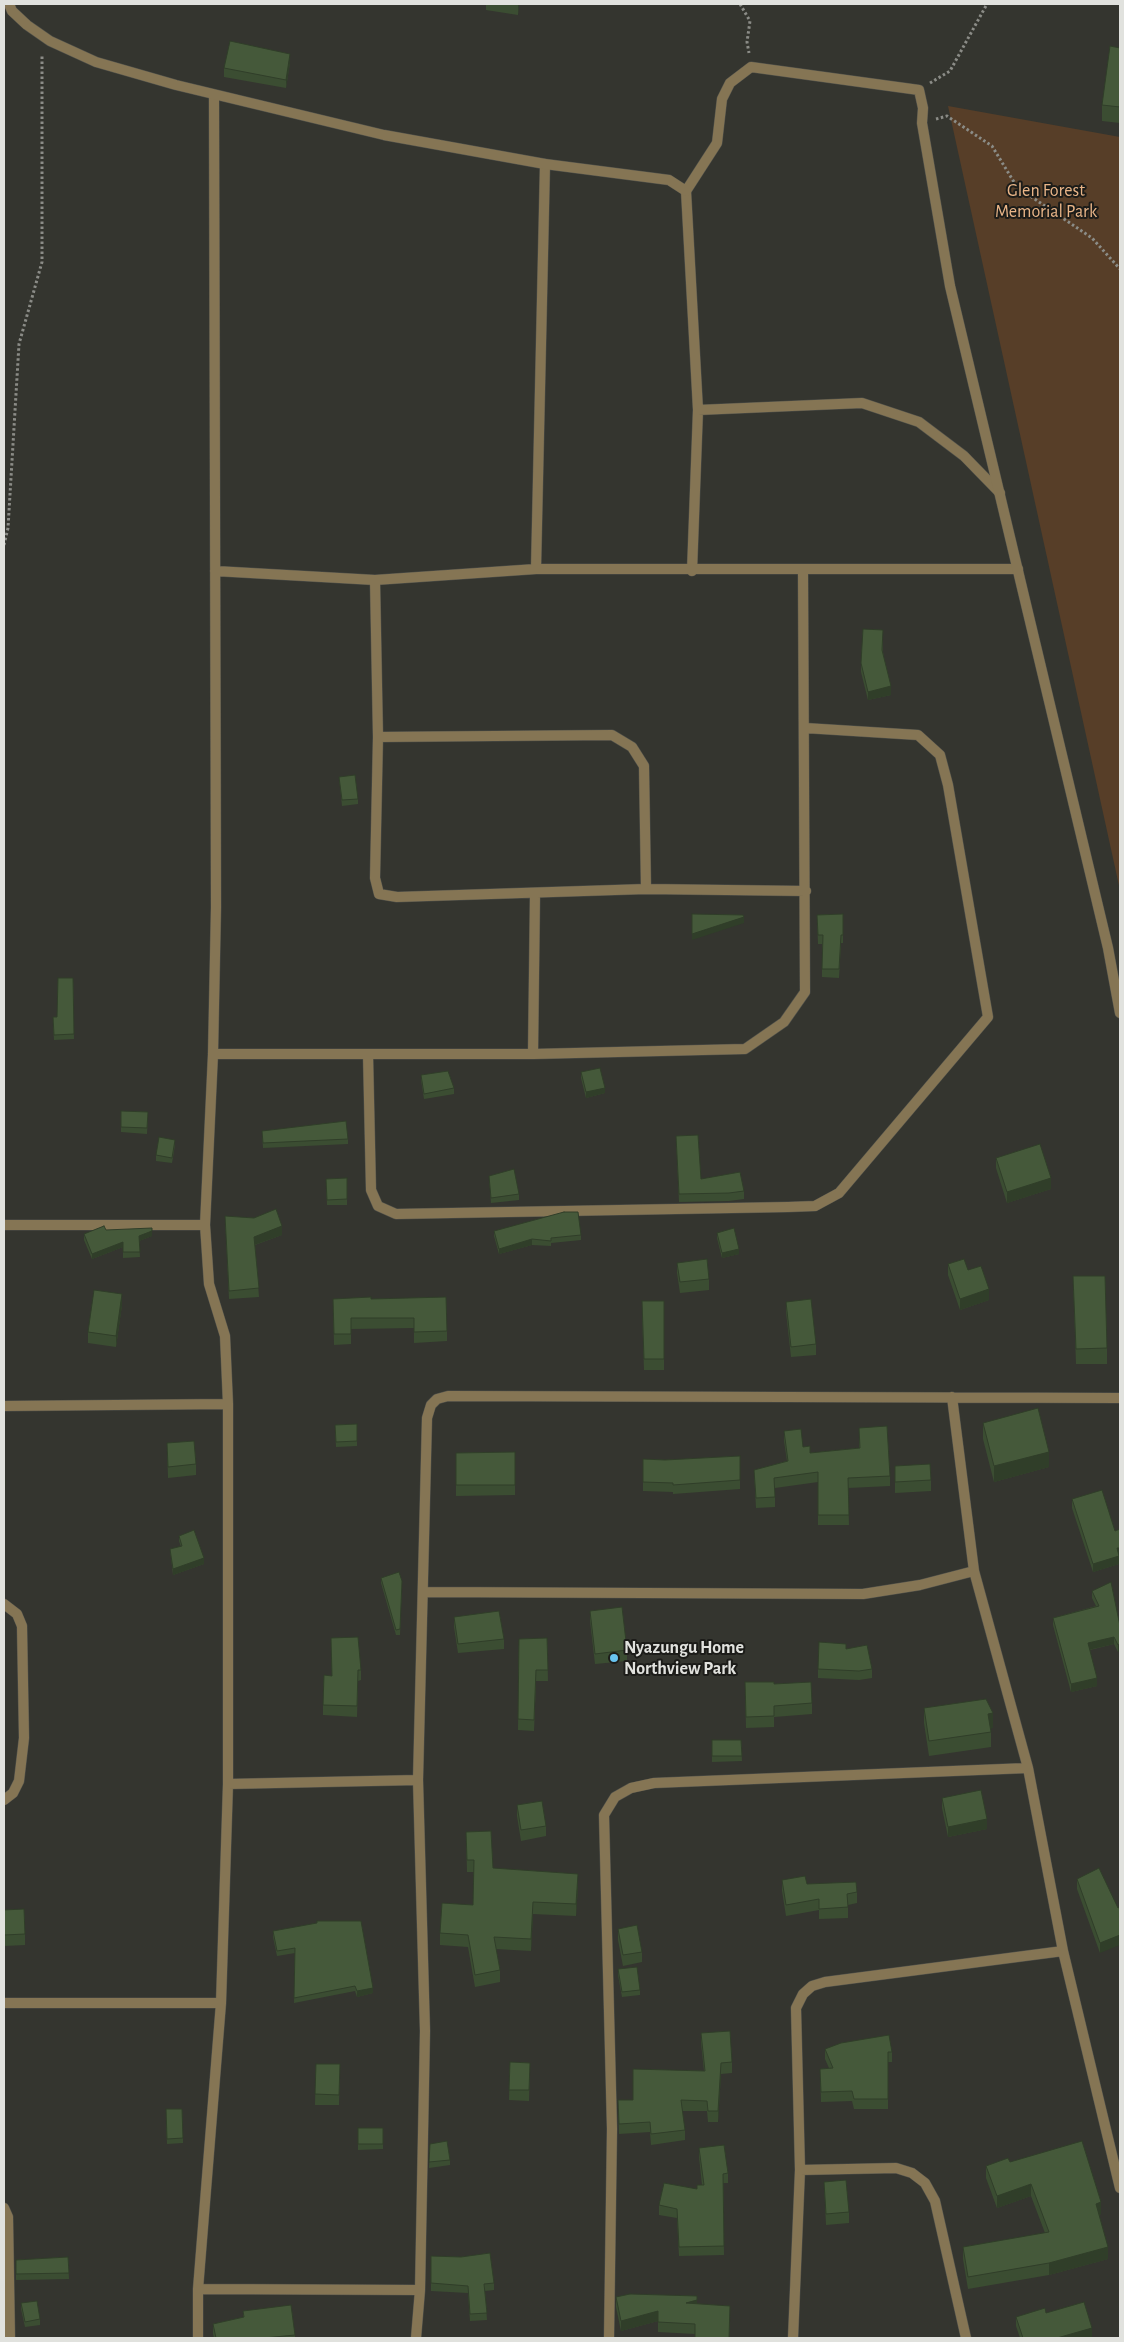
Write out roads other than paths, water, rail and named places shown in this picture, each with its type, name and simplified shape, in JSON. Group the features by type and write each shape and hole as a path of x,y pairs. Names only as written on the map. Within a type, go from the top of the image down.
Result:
{"street":[{"path":"9,4 12,11 27,25 50,41 96,62 214,96 384,135 545,164 669,180 686,191"},
{"path":"692,571 698,410 686,191 717,144 722,99 730,83 751,67 919,90 923,108 922,123 950,286 1108,948 1120,1013"},
{"path":"198,2338 198,2290 221,2003 228,1784 228,1404 225,1336 209,1284 205,1225 213,1054 216,907 214,96"},
{"path":"536,569 545,164"},
{"path":"698,410 862,403 919,422 964,456 1000,493"},
{"path":"215,571 375,580 536,569 692,571 1018,569"},
{"path":"213,1054 533,1054 746,1049 784,1022 804,992 806,891 803,570"},
{"path":"375,580 378,736 375,878 378,894 397,897 646,889 806,891"},
{"path":"368,1054 371,1190 378,1206 396,1214 815,1206 839,1193 988,1017 948,784 940,755 918,735 805,728"},
{"path":"378,736 612,735 632,747 644,766 646,889"},
{"path":"533,1054 535,894"},
{"path":"4,1225 205,1225"},
{"path":"416,2338 420,2290 425,2031 418,1780 427,1418 430,1405 437,1399 448,1396 1120,1398"},
{"path":"952,1397 974,1571 1028,1768 1063,1951 1120,2188"},
{"path":"4,1406 228,1404"},
{"path":"424,1592 863,1594 920,1585 974,1571"},
{"path":"4,1604 17,1614 22,1626 24,1738 19,1781 12,1793 4,1800"},
{"path":"610,2338 612,2129 604,1815 615,1798 630,1788 654,1782 1028,1768"},
{"path":"228,1784 418,1780"},
{"path":"793,2338 800,2170 796,2008 803,1994 812,1986 825,1982 1063,1951"},
{"path":"4,2003 221,2003"},
{"path":"800,2170 896,2168 912,2173 925,2183 935,2201 966,2338"},
{"path":"4,2208 8,2217 10,2338"},
{"path":"198,2290 420,2290"}],"place":[{"name":"Nyazungu Home Northview Park","path":"614,1658"}],"park label":[{"name":"Glen Forest Memorial Park","path":"1046,201"}]}
